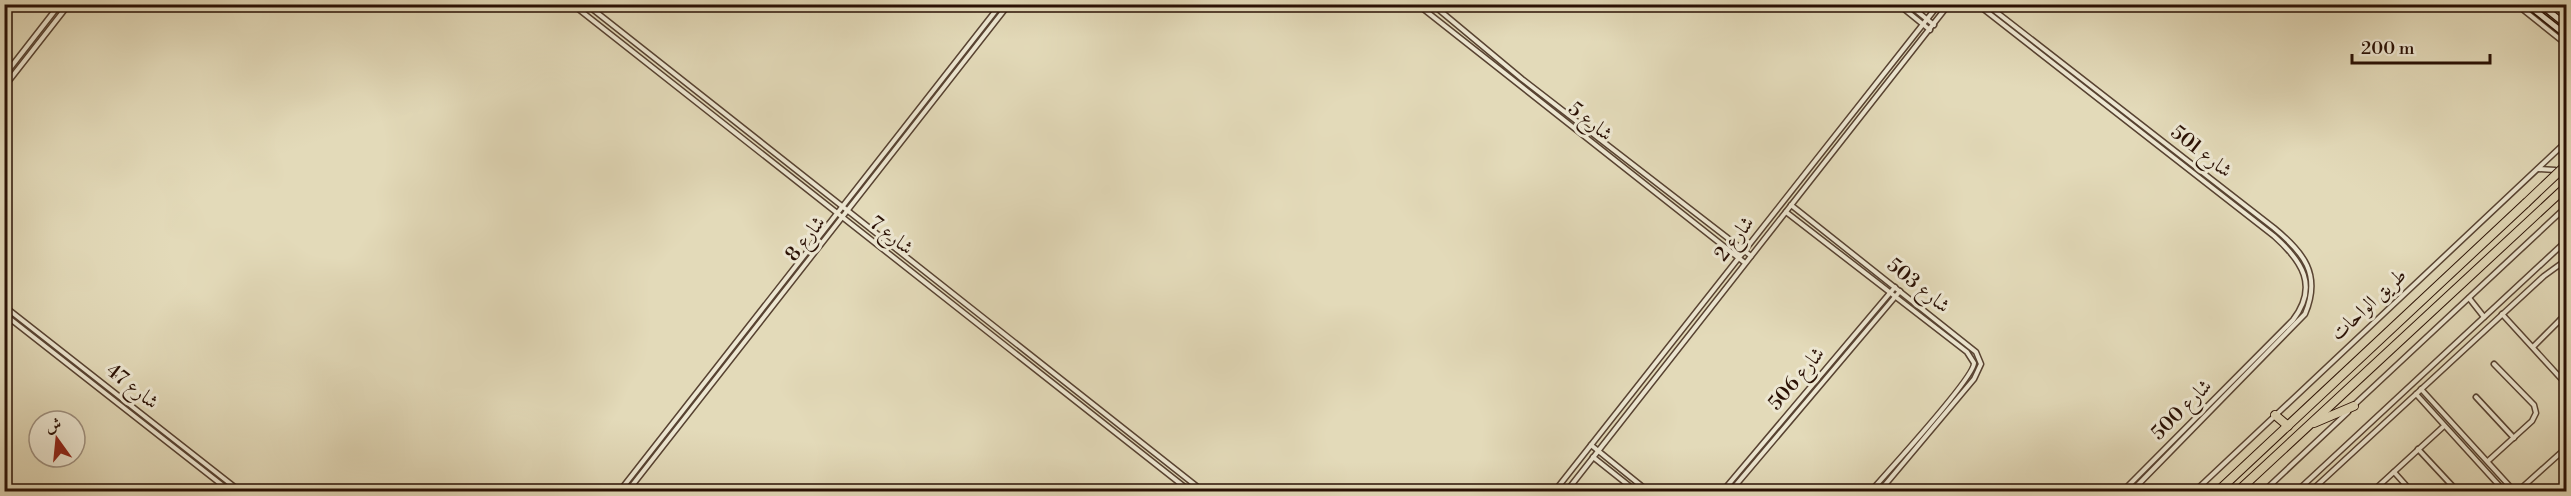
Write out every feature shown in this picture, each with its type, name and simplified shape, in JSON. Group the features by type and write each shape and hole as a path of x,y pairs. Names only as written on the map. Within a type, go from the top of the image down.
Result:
{"highway":[{"path":"2556,4 2566,12"},
{"name":"طريق الواحات","path":"2217,492 2566,165"},
{"path":"2237,492 2566,188"},
{"path":"2307,426 2354,406"},
{"path":"2275,415 2288,426"}],"main road":[{"path":"2528,4 2566,35"},
{"path":"2540,4 2566,25"}],"street":[{"path":"4,76 60,4"},
{"path":"4,87 69,4"},
{"name":"شارع 7","path":"572,4 1191,492"},
{"name":"شارع 7","path":"586,4 1204,492"},
{"name":"شارع 8","path":"619,492 1001,4"},
{"name":"شارع 8","path":"627,492 1009,4"},
{"name":"شارع 5","path":"1432,4 1522,79 1751,255"},
{"path":"1898,4 1930,30"},
{"path":"1908,4 1934,25"},
{"name":"شارع 2","path":"1554,492 1940,4"},
{"name":"شارع 2","path":"1566,492 1949,4"},
{"name":"شارع 501","path":"1977,4 2290,250 2302,268 2306,282 2302,312"},
{"name":"شارع 501","path":"1986,4 2294,245 2304,258 2310,274 2311,291 2302,312"},
{"path":"2516,4 2566,44"},
{"name":"شارع 5","path":"1418,5 1745,263"},
{"name":"طريق الواحات","path":"2194,492 2566,142"},
{"path":"2538,169 2555,170 2566,180"},
{"name":"شارع 503","path":"1791,205 1976,352 1981,364 1974,379 1954,405"},
{"path":"2263,492 2566,207"},
{"name":"شارع 503","path":"1786,212 1967,352 1974,363 1973,372 1949,401"},
{"path":"2296,492 2566,241"},
{"path":"2310,492 2502,314 2566,260"},
{"name":"شارع 506","path":"1722,492 1895,287"},
{"path":"2515,290 2522,296"},
{"name":"شارع 506","path":"1730,492 1900,291"},
{"path":"2469,298 2484,317"},
{"name":"شارع 47","path":"4,306 241,492"},
{"path":"2302,312 2267,354 2263,350 2302,312"},
{"name":"شارع 47","path":"4,314 231,492"},
{"path":"2502,314 2566,384"},
{"path":"2532,347 2566,314"},
{"path":"2560,320 2566,326"},
{"path":"1938,330 1941,324"},
{"path":"1857,331 1863,335"},
{"name":"شارع 500","path":"2122,492 2263,350"},
{"name":"شارع 500","path":"2131,492 2267,354"},
{"path":"2488,462 2534,419 2535,408 2494,364"},
{"path":"2421,389 2516,492 2566,448"},
{"path":"2416,394 2505,492"},
{"path":"2476,397 2514,438"},
{"path":"1870,492 1949,401 1954,405 1879,492"},
{"path":"2388,406 2394,414"},
{"path":"2198,415 2202,420"},
{"path":"2372,492 2444,426"},
{"path":"1920,433 1926,437"},
{"path":"1591,445 1649,492"},
{"path":"2418,449 2458,492"},
{"path":"1593,457 1637,492"},
{"path":"2394,472 2412,492"},
{"path":"2136,477 2140,482"}]}
